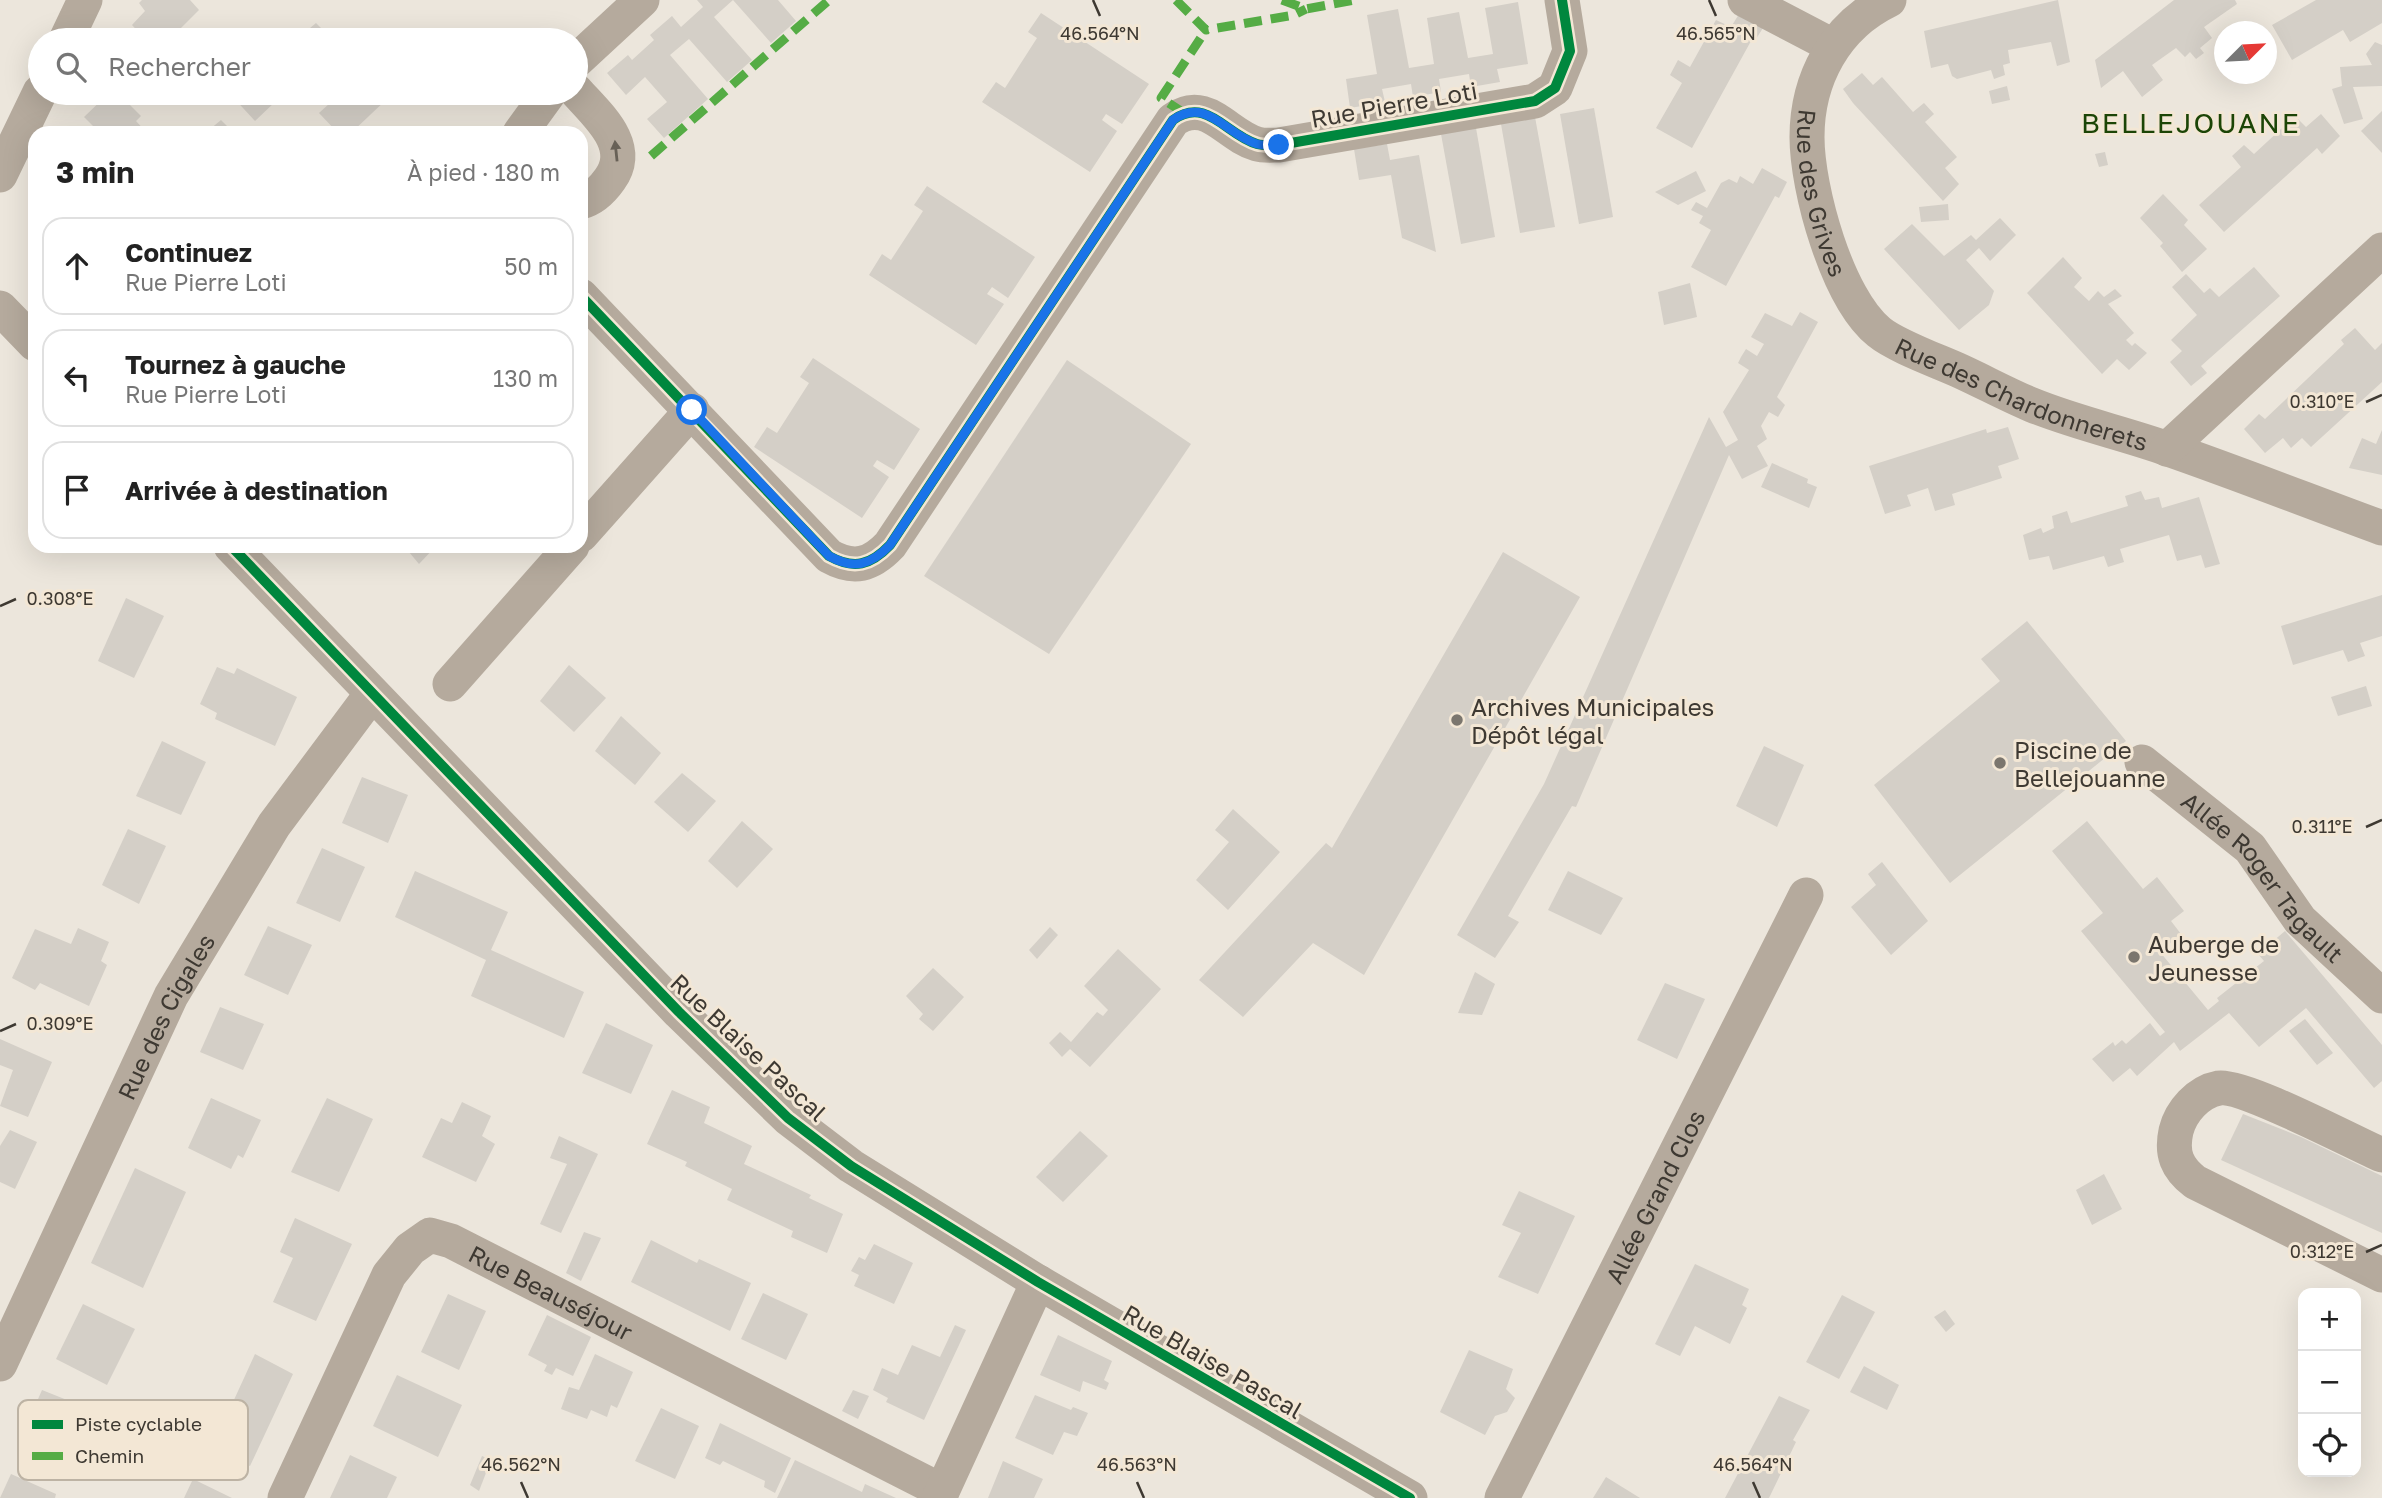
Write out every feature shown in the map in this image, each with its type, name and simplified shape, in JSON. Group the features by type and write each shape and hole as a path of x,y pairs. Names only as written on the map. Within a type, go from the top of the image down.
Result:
{"street":[{"path":"72,28 85,0"},
{"path":"588,50 642,0"},
{"name":"Rue Pierre Loti","path":"588,303 829,556 852,565 877,558 890,545 1173,120 1184,113 1198,111 1259,145 1279,145 1535,101 1555,88 1570,51 1562,0"},
{"path":"1745,0 1833,46"},
{"name":"Rue des Grives","path":"1879,333 1858,308 1842,278 1814,199 1807,157 1807,119 1812,87 1833,46 1853,24 1887,0"},
{"path":"0,176 34,105"},
{"path":"525,126 540,105"},
{"path":"588,105 612,132 619,150 615,171 605,187 588,198"},
{"name":"Rue des Chardonnerets","path":"2167,449 2382,250"},
{"path":"0,308 28,337"},
{"name":"Rue des Chardonnerets","path":"1879,333 2033,406 2167,449 2382,528"},
{"path":"588,527 692,410"},
{"name":"Rue Blaise Pascal","path":"238,553 371,695 679,1012 788,1118 851,1166 1038,1282 1410,1498"},
{"path":"450,684 566,553"},
{"name":"Rue des Cigales","path":"0,1364 171,996 274,825 371,695"},
{"name":"Allée Roger Tagault","path":"2142,762 2250,848 2300,920 2382,996"},
{"name":"Allée Grand Clos","path":"1502,1498 1806,895"},
{"path":"2382,1155 2257,1099 2225,1088 2206,1093 2188,1108 2179,1123 2174,1149 2179,1168 2195,1182 2382,1275"},
{"name":"Rue Beauséjour","path":"285,1498 389,1275 410,1249 430,1235 451,1241 940,1495"},
{"path":"940,1495 1038,1282"}],"building":[{"path":"142,0 190,0 199,10 181,28 135,28 132,25 145,11 139,3"},
{"path":"697,0 733,0 714,17 752,60 727,82 689,39 670,55 708,99 664,138 647,119 667,102 645,77 626,95 607,73 628,55 632,60 654,40 650,35 672,16 681,27 703,7"},
{"path":"733,0 778,0 796,21 771,43"},
{"path":"2058,0 2070,62 2057,66 2051,42 2008,50 2010,63 2003,65 2005,75 1994,79 1991,70 1957,79 1952,76 1948,64 1931,68 1924,31"},
{"path":"2174,0 2235,0 2237,4 2204,27 2212,38 2200,48 2204,53 2196,59 2190,52 2185,57 2176,48 2152,65 2163,80 2142,97 2123,71 2101,88 2095,60"},
{"path":"2316,0 2382,0 2382,23 2350,42 2343,30 2292,60 2277,34 2277,22"},
{"path":"1518,2 1528,64 1497,69 1500,82 1471,87 1469,74 1439,79 1441,92 1413,97 1411,84 1382,89 1385,102 1350,108 1346,79 1377,74 1367,15 1398,9 1409,68 1434,64 1427,18 1459,12 1468,58 1493,54 1485,8"},
{"path":"1041,13 1149,84 1122,124 1106,114 1102,120 1117,131 1090,172 982,102 996,82 1005,88 1037,38 1028,32"},
{"path":"1739,14 1763,28 1754,42 1751,41 1692,148 1656,128 1682,83 1670,75 1678,60 1690,67 1716,20 1731,27"},
{"path":"2375,42 2382,45 2382,86 2353,87 2363,119 2344,124 2332,89 2342,86 2340,67 2372,65 2366,54"},
{"path":"1862,73 1873,85 1882,77 1913,112 1924,103 1934,114 1925,122 1957,157 1945,168 1959,184 1943,201 1843,89"},
{"path":"2007,86 2010,100 1992,104 1989,91"},
{"path":"96,105 130,105 141,116 136,121 141,126 93,126 84,117"},
{"path":"240,105 272,105 255,121"},
{"path":"328,105 381,105 358,126 331,126 319,113"},
{"path":"1594,108 1613,217 1579,224 1560,114"},
{"path":"2382,111 2382,153 2361,131"},
{"path":"2321,114 2340,136 2322,154 2317,148 2224,232 2199,205 2241,167 2232,156 2244,145 2254,154 2295,116 2306,127"},
{"path":"1535,117 1555,227 1520,233 1501,124"},
{"path":"221,120 227,126 214,126"},
{"path":"1476,128 1495,237 1461,244 1441,134"},
{"path":"1387,144 1390,160 1419,155 1436,252 1402,238 1391,175 1359,180 1354,149"},
{"path":"2105,152 2108,165 2099,167 2095,154"},
{"path":"1762,168 1787,182 1779,198 1775,196 1726,286 1691,267 1711,230 1699,223 1703,216 1691,210 1696,202 1707,208 1721,183 1729,179 1737,183 1740,176 1753,184"},
{"path":"1696,171 1706,191 1678,205 1655,192"},
{"path":"927,186 1035,257 1008,298 992,287 987,294 1004,304 976,345 869,275 882,254 891,260 923,211 914,205"},
{"path":"2163,194 2188,220 2184,225 2207,249 2182,272 2160,246 2163,243 2140,218"},
{"path":"1948,204 1949,220 1921,222 1919,207"},
{"path":"2000,218 2016,235 1990,261 1979,248 1966,260 1994,291 1989,305 1959,330 1884,249 1912,224 1944,256 1971,235 1976,240"},
{"path":"2063,257 2082,278 2074,287 2089,301 2098,291 2104,297 2115,289 2122,296 2108,304 2134,333 2126,340 2132,346 2135,343 2147,353 2129,370 2117,359 2102,374 2027,293"},
{"path":"2254,267 2280,296 2201,366 2207,373 2191,386 2170,362 2182,351 2171,340 2197,315 2172,287 2186,274 2204,293 2210,288 2219,297"},
{"path":"1690,283 1697,317 1664,325 1658,292"},
{"path":"1800,312 1818,322 1777,397 1785,405 1778,417 1769,412 1761,426 1767,439 1757,446 1768,466 1742,479 1729,455 1576,807 1572,806 1508,916 1519,922 1495,958 1457,935 1544,784 1709,417 1726,447 1738,440 1723,412 1749,370 1738,363 1741,357 1746,349 1757,356 1764,344 1751,337 1765,313 1792,326"},
{"path":"2355,328 2375,350 2382,343 2382,382 2311,447 2302,438 2291,448 2283,438 2265,453 2244,429 2259,414 2265,419 2344,344 2341,340"},
{"path":"813,358 920,429 894,470 877,460 873,466 889,477 862,518 754,447 767,427 777,433 809,383 800,377"},
{"path":"1067,360 1191,444 1049,654 924,576"},
{"path":"2008,427 2019,459 1998,466 2002,478 1952,494 1955,505 1935,511 1928,488 1907,495 1911,506 1885,514 1869,466 1986,429 1987,433"},
{"path":"2382,430 2382,475 2349,468 2362,438 2376,444"},
{"path":"1772,463 1808,479 1807,483 1817,487 1809,508 1761,487"},
{"path":"2141,491 2145,500 2159,497 2162,508 2199,497 2220,564 2205,568 2201,555 2177,561 2169,535 2120,549 2124,562 2108,567 2104,556 2053,570 2049,556 2029,560 2023,535 2041,528 2043,533 2054,528 2052,516 2067,511 2071,523 2128,506 2125,496"},
{"name":"Archives Municipales Dépôt légal","path":"1503,552 1580,597 1364,975 1313,943 1243,1017 1199,980 1326,843 1332,848"},
{"path":"410,553 429,553 419,564"},
{"path":"2382,595 2382,636 2360,643 2365,656 2348,662 2343,650 2293,665 2281,626"},
{"path":"126,598 164,616 134,678 98,661"},
{"name":"Piscine de Bellejouanne","path":"2027,621 2126,741 1950,883 1874,785 2000,681 1981,659"},
{"path":"569,665 606,698 574,732 540,701"},
{"path":"217,667 234,674 237,668 297,697 275,746 215,719 217,713 200,704"},
{"path":"2366,686 2372,706 2338,716 2331,697"},
{"path":"621,716 661,753 635,785 595,751"},
{"path":"162,741 206,762 181,815 136,796"},
{"path":"1764,746 1804,765 1777,827 1736,806"},
{"path":"682,773 716,801 688,832 654,802"},
{"path":"362,777 408,795 388,843 342,823"},
{"path":"1233,809 1280,852 1228,910 1196,880 1229,842 1215,830"},
{"path":"742,821 773,849 737,888 708,861"},
{"name":"Auberge de Jeunesse","path":"2087,821 2143,889 2157,877 2184,911 2171,921 2181,934 2160,952 2208,1010 2219,1001 2217,998 2264,961 2258,954 2285,931 2382,1045 2382,1081 2374,1088 2306,1008 2259,1047 2229,1013 2180,1051 2174,1042 2137,1076 2130,1068 2113,1082 2092,1059 2113,1042 2115,1046 2122,1040 2126,1044 2150,1023 2160,1036 2165,1032 2081,931 2103,913 2052,851"},
{"path":"128,829 166,846 139,904 102,885"},
{"path":"322,848 365,867 340,922 296,903"},
{"path":"1882,862 1928,921 1891,955 1851,907 1876,885 1868,874"},
{"path":"415,871 508,912 491,950 584,992 564,1038 471,996 486,960 395,917"},
{"path":"1568,871 1623,898 1601,935 1548,910"},
{"path":"268,926 312,945 288,995 244,975"},
{"path":"1050,927 1058,935 1037,959 1029,950"},
{"path":"78,928 109,942 101,961 107,965 89,1006 40,983 35,990 12,978 35,929 71,944"},
{"path":"1118,949 1161,989 1090,1067 1070,1049 1062,1057 1049,1043 1060,1032 1071,1042 1097,1012 1103,1016 1108,1010 1084,986"},
{"path":"933,968 964,997 933,1031 919,1019 923,1014 906,996"},
{"path":"1475,972 1495,984 1482,1015 1458,1013"},
{"path":"1665,983 1705,999 1677,1059 1637,1040"},
{"path":"220,1007 264,1024 243,1070 200,1052"},
{"path":"2305,1019 2333,1053 2317,1065 2289,1031"},
{"path":"606,1023 653,1045 631,1094 582,1073"},
{"path":"0,1039 52,1062 28,1117 0,1106 13,1070 0,1065"},
{"path":"672,1090 710,1107 704,1123 752,1146 744,1164 811,1195 809,1198 843,1214 827,1253 791,1237 793,1231 727,1200 732,1189 685,1166 687,1162 647,1144"},
{"path":"211,1098 261,1120 243,1158 238,1155 231,1169 188,1148"},
{"path":"327,1098 373,1119 339,1192 291,1172"},
{"path":"462,1102 491,1116 482,1136 495,1144 476,1182 422,1157 441,1118 452,1123"},
{"path":"2243,1114 2301,1137 2382,1176 2382,1233 2221,1160"},
{"path":"10,1130 37,1142 15,1189 0,1182 0,1146"},
{"path":"1080,1131 1108,1156 1063,1202 1036,1177"},
{"path":"559,1136 598,1154 561,1233 540,1224 567,1164 550,1158"},
{"path":"135,1168 186,1192 143,1288 91,1263"},
{"path":"2104,1174 2122,1209 2092,1225 2076,1190"},
{"path":"1519,1191 1575,1216 1538,1294 1498,1277 1521,1233 1502,1225"},
{"path":"295,1218 352,1244 316,1321 273,1302 293,1258 280,1252"},
{"path":"584,1232 601,1238 581,1281 566,1273"},
{"path":"651,1240 697,1263 699,1259 751,1283 730,1331 631,1282"},
{"path":"874,1244 913,1263 894,1304 854,1286 859,1275 851,1271 859,1257 865,1260"},
{"path":"1695,1264 1749,1289 1742,1305 1747,1308 1730,1344 1695,1326 1680,1356 1655,1344"},
{"path":"763,1293 808,1314 786,1360 741,1339"},
{"path":"448,1294 486,1311 459,1370 421,1352"},
{"path":"1842,1295 1875,1312 1839,1379 1806,1362"},
{"path":"83,1304 135,1329 107,1385 56,1359"},
{"path":"1945,1310 1955,1324 1946,1332 1934,1317"},
{"path":"547,1315 591,1337 573,1376 556,1368 552,1375 544,1371 547,1365 528,1355"},
{"path":"955,1325 966,1330 924,1420 886,1402 888,1398 873,1390 882,1368 898,1375 912,1345 940,1357"},
{"path":"1058,1335 1112,1361 1104,1380 1109,1383 1106,1390 1083,1381 1080,1392 1040,1375"},
{"path":"1469,1350 1513,1369 1506,1389 1515,1398 1507,1412 1495,1416 1485,1435 1440,1412"},
{"path":"255,1354 293,1374 250,1466 248,1400 234,1400"},
{"path":"595,1354 633,1372 617,1408 611,1405 607,1417 591,1410 587,1419 561,1409 569,1387 579,1390"},
{"path":"1864,1366 1899,1385 1887,1410 1850,1392"},
{"path":"397,1375 462,1405 438,1457 373,1426"},
{"path":"42,1390 67,1400 38,1400"},
{"path":"853,1390 869,1396 858,1419 842,1411"},
{"path":"1035,1395 1071,1410 1073,1407 1088,1413 1077,1436 1064,1432 1053,1455 1015,1438"},
{"path":"1779,1396 1810,1410 1793,1440 1796,1442 1769,1498 1725,1498"},
{"path":"661,1408 699,1426 675,1479 635,1461"},
{"path":"720,1423 791,1458 775,1493 764,1487 765,1481 723,1461 720,1465 705,1458"},
{"path":"350,1455 397,1477 387,1498 330,1498"},
{"path":"482,1456 491,1460 479,1491 470,1485"},
{"path":"795,1460 862,1492 865,1484 896,1498 777,1498"},
{"path":"1003,1461 1043,1479 1034,1498 988,1498"},
{"path":"11,1474 18,1477 18,1480 24,1480 56,1494 55,1498 0,1498"},
{"path":"1606,1477 1640,1498 1593,1498"},
{"path":"193,1480 195,1480 232,1498 184,1498"}],"marked path":[{"path":"651,156 829,0"},
{"path":"1176,0 1206,30 1294,15 1306,9"},
{"path":"1282,0 1306,9 1355,0"},
{"path":"1184,113 1161,98 1206,30"}],"cycle path":[{"path":"588,303 829,556 846,563 869,561 890,545 1173,120 1196,112 1260,145 1279,145 1535,101 1555,88 1570,51 1562,0"},
{"path":"238,553 679,1012 788,1118 851,1166 1038,1282 1410,1498"}],"place":[{"name":"Archives Municipales Dépôt légal","path":"1457,720"},
{"name":"Piscine de Bellejouanne","path":"2000,763"},
{"name":"Auberge de Jeunesse","path":"2134,957"}],"district":[{"name":"BELLEJOUANE","path":"2191,122"}],"route":[{"path":"692,410 717,435 746,471 829,556 844,564 860,565 877,558 890,545 1163,131 1173,120 1184,113 1198,111 1211,115 1242,137 1259,145 1279,145"}]}
